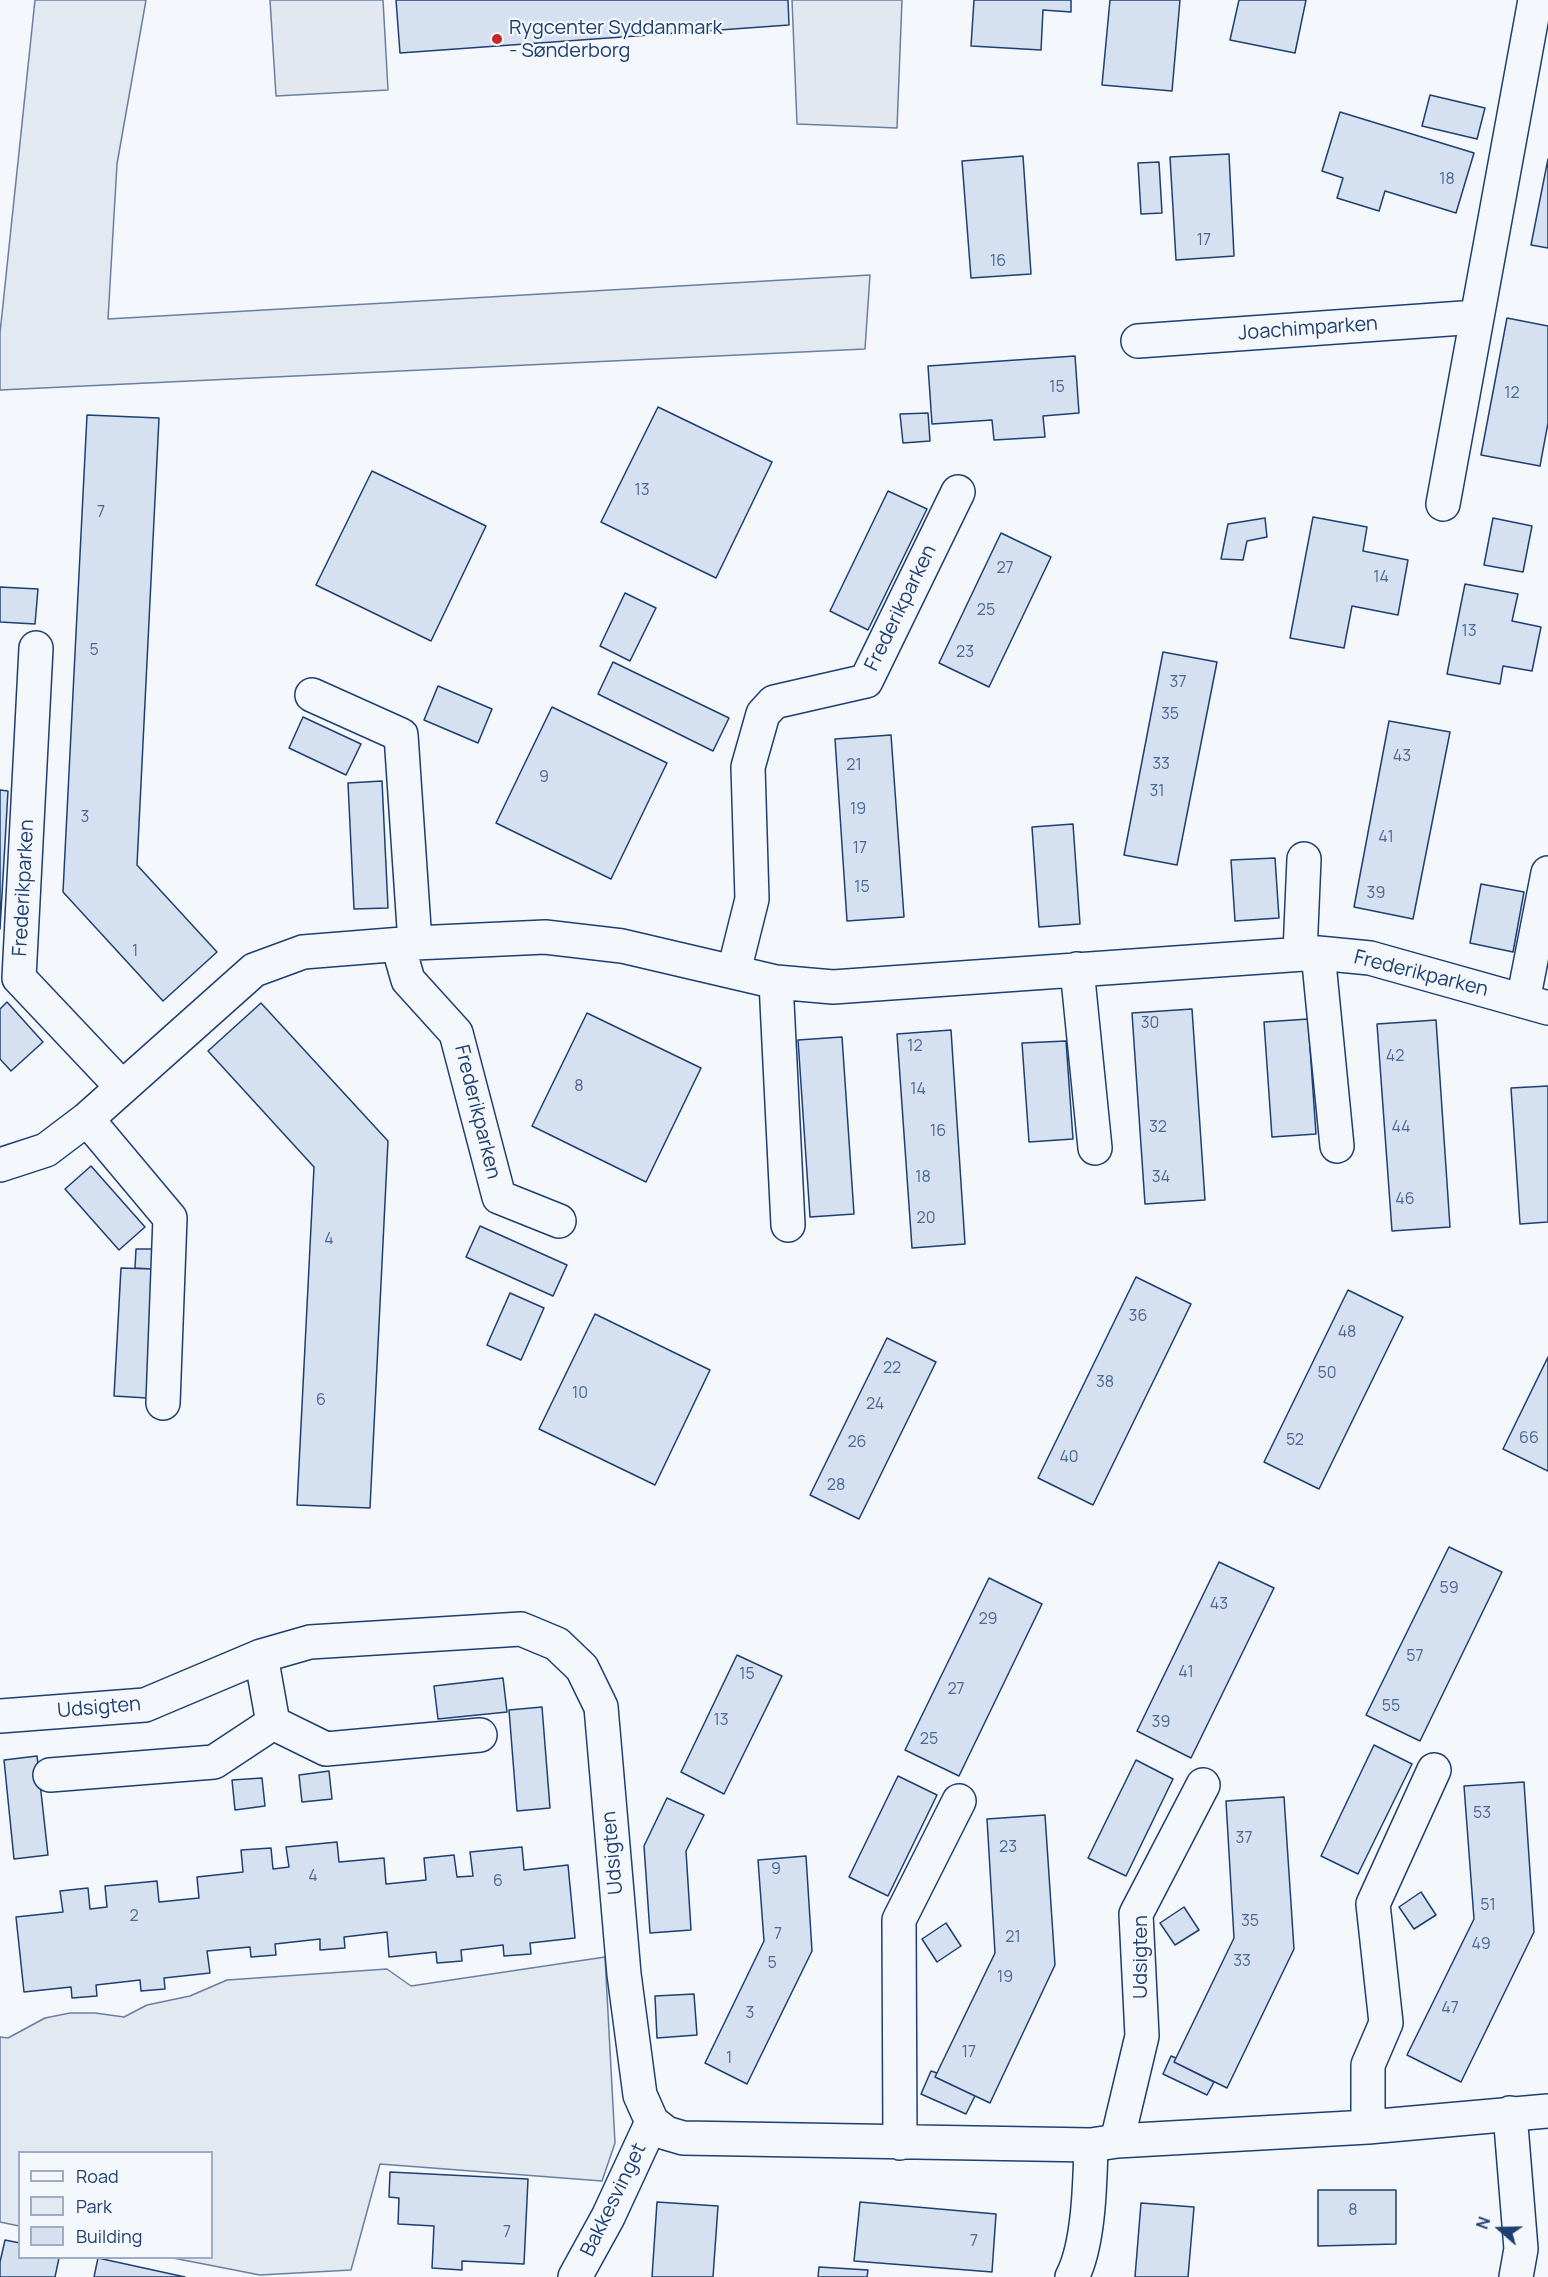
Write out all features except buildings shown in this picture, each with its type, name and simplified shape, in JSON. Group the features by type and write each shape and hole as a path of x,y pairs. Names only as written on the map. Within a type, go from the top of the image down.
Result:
{"street":[{"path":"1443,504 1477,317 1535,68 1534,0"},
{"name":"Joachimparken","path":"1138,341 1477,317"},
{"name":"Frederikparken","path":"734,971 752,899 748,767 763,714 774,702 866,681 958,492"},
{"name":"Frederikparken","path":"36,648 19,978 122,1087"},
{"name":"Frederikparken","path":"312,695 401,735 408,980 456,1033 499,1197 559,1221"},
{"path":"1304,859 1310,953 1337,1146"},
{"name":"Frederikparken","path":"0,1165 46,1150 87,1119 254,970 303,952 545,937 622,946 776,982 833,987 1310,953 1370,958 1536,1004 1548,873"},
{"path":"1077,969 1095,1148"},
{"path":"776,982 789,1225"},
{"path":"87,1119 170,1218 163,1403"},
{"name":"Udsigten","path":"0,1716 145,1705 261,1656 310,1642 521,1629 556,1644 582,1668 601,1707 624,1974 639,2095 652,2122"},
{"path":"261,1656 273,1724"},
{"path":"273,1724 326,1749 480,1735"},
{"path":"50,1775 214,1762 273,1724"},
{"path":"1368,2127 1368,2065 1386,2023 1373,1904 1434,1770"},
{"name":"Udsigten","path":"1072,2277 1078,2266 1104,2143 1142,2036 1136,1914 1203,1785"},
{"path":"900,2143 899,1920 959,1801"},
{"path":"652,2122 666,2133 683,2138 900,2143 1104,2143 1368,2127 1548,2111"},
{"path":"1510,2113 1521,2248 1516,2277"},
{"name":"Bakkesvinget","path":"575,2277 608,2217 652,2122"}],"green space":[{"path":"35,0 146,0 117,164 108,319 870,275 865,349 0,390 0,333"},
{"path":"605,1957 615,2143 602,2181 380,2164 351,2270 260,2275 178,2259 213,2259 213,2151 18,2151 18,2226 0,2222 0,2037 8,2038 45,2018 70,2013 95,2013 124,2017 147,2005 190,1996 227,1980 387,1969 411,1986"}],"shaded area":[{"path":"270,0 383,0 388,90 276,96"},
{"path":"792,0 902,0 897,128 797,124"}],"place":[{"name":"Rygcenter Syddanmark - Sønderborg","path":"497,39"}]}
